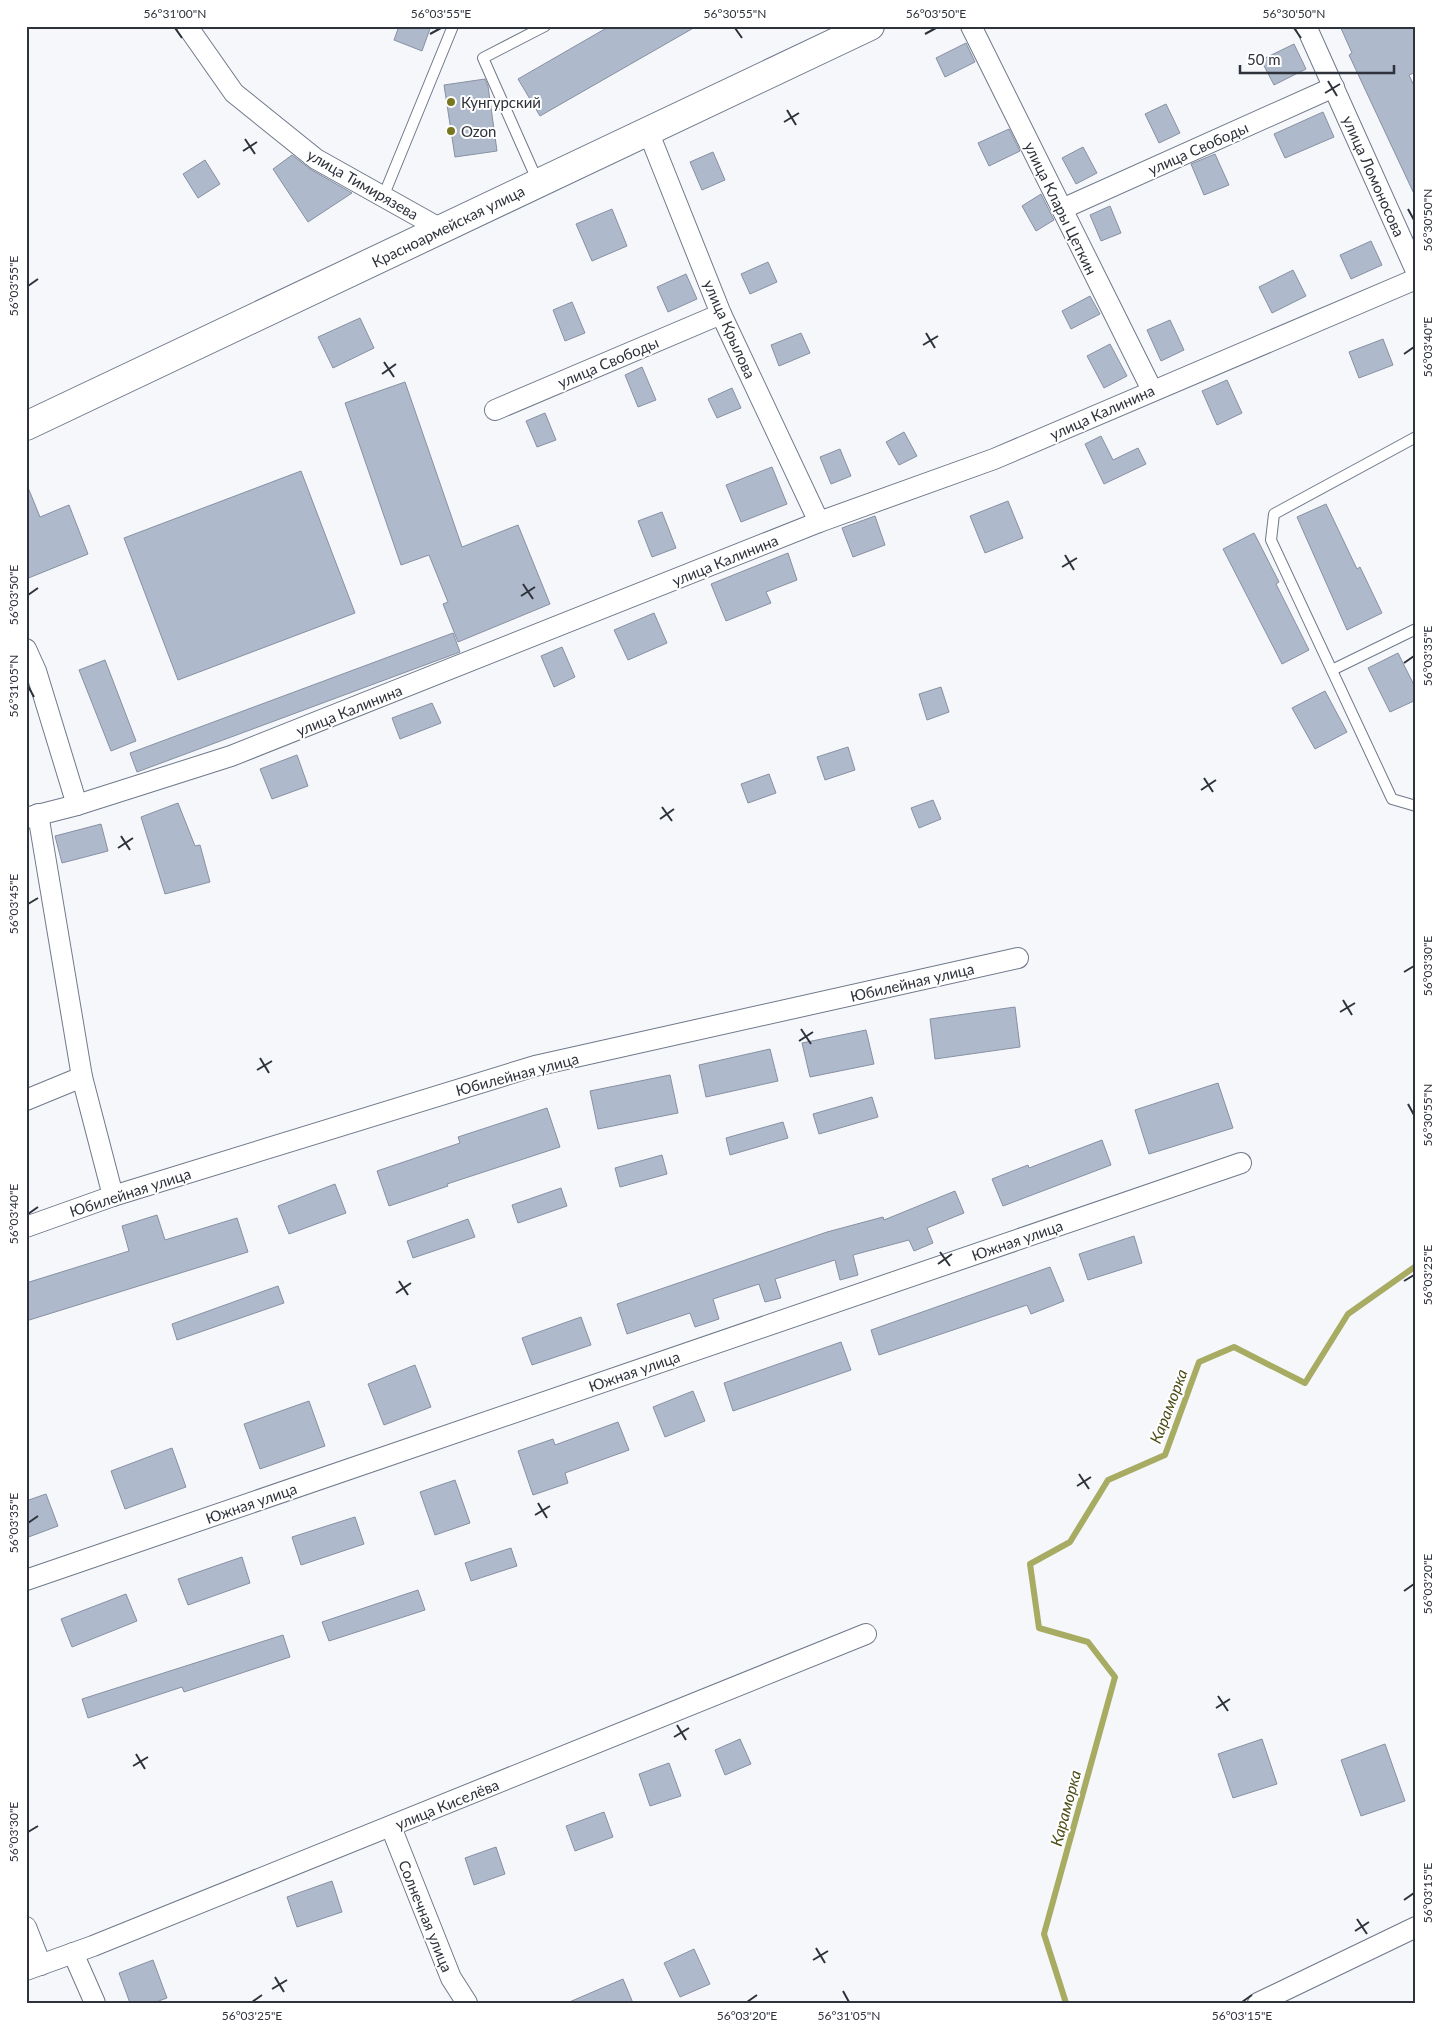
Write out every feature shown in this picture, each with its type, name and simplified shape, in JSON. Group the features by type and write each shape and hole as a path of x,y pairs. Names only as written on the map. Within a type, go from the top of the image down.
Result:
{"street":[{"name":"улица Тимирязева","path":"187,26 234,93 316,159 441,229"},
{"name":"Красноармейская улица","path":"26,426 868,26"},
{"name":"улица Клары Цеткин","path":"971,26 1152,390"},
{"name":"улица Ломоносова","path":"1306,26 1416,271"},
{"name":"улица Свободы","path":"1062,209 1334,88"},
{"name":"улица Крылова","path":"648,132 721,314 819,522"},
{"name":"улица Калинина","path":"32,816 77,806 231,756 819,522 994,459 1416,279"},
{"name":"улица Свободы","path":"495,410 721,314"},
{"path":"26,649 36,671 77,806"},
{"path":"32,816 82,1077 113,1196"},
{"name":"Юбилейная улица","path":"26,1226 113,1196 535,1066 1018,958"},
{"path":"26,1100 82,1077"},
{"name":"Южная улица","path":"26,1580 1241,1163"},
{"name":"улица Киселёва","path":"33,1968 391,1827 866,1634"},
{"name":"Солнечная улица","path":"391,1827 451,1978 467,2003"},
{"path":"26,1927 33,1968"},
{"path":"1258,2003 1416,1927"},
{"path":"73,1953 95,2003"}],"lane":[{"path":"383,197 453,26"},
{"path":"538,182 483,58 545,26"},
{"path":"1416,437 1274,514 1271,540 1392,799 1416,806"},
{"path":"1332,670 1416,629"}],"building":[{"path":"399,26 431,26 422,51 394,40"},
{"path":"610,26 697,26 540,116 518,79"},
{"path":"1340,26 1416,26 1416,72 1409,75 1416,90 1416,198 1349,55 1352,53"},
{"path":"966,43 975,62 945,77 936,58"},
{"path":"1294,44 1306,69 1274,85 1261,60"},
{"path":"485,79 488,86 497,151 455,157 444,85"},
{"path":"1166,104 1180,133 1159,143 1145,114"},
{"path":"1323,112 1334,137 1285,158 1274,134"},
{"path":"1009,129 1020,151 989,166 978,143"},
{"path":"1083,147 1097,173 1076,184 1062,158"},
{"path":"713,152 725,180 702,190 690,162"},
{"path":"1215,154 1229,185 1204,195 1191,164"},
{"path":"292,155 310,169 352,193 308,222 273,169"},
{"path":"205,160 220,184 198,198 183,174"},
{"path":"1041,194 1054,220 1036,231 1022,206"},
{"path":"1110,206 1121,233 1101,241 1090,215"},
{"path":"612,209 627,246 592,261 576,224"},
{"path":"1371,241 1382,265 1351,279 1340,255"},
{"path":"768,262 777,282 750,294 741,274"},
{"path":"1293,270 1306,296 1272,313 1259,287"},
{"path":"686,274 697,299 668,312 657,287"},
{"path":"1090,296 1100,314 1071,329 1062,311"},
{"path":"572,302 585,333 565,341 553,310"},
{"path":"360,318 374,348 333,368 318,337"},
{"path":"1170,320 1184,350 1161,361 1147,330"},
{"path":"801,333 810,353 779,366 771,345"},
{"path":"1383,339 1393,365 1359,378 1349,352"},
{"path":"1110,344 1127,376 1104,388 1087,356"},
{"path":"642,367 656,400 638,407 625,375"},
{"path":"1227,380 1242,413 1217,425 1202,391"},
{"path":"405,382 462,547 518,525 550,604 458,642 443,604 448,602 429,555 401,565 345,403"},
{"path":"732,388 741,408 717,418 708,399"},
{"path":"545,413 556,440 537,447 526,421"},
{"path":"904,432 917,456 899,465 886,442"},
{"path":"1101,436 1113,460 1138,448 1146,464 1104,484 1085,444"},
{"path":"840,449 851,476 831,484 820,457"},
{"path":"772,467 787,504 741,522 726,485"},
{"path":"301,471 355,613 178,680 124,538"},
{"path":"27,485 40,517 69,505 88,554 26,579"},
{"path":"1008,501 1023,538 985,553 970,516"},
{"path":"1326,504 1357,569 1360,567 1382,613 1347,630 1297,517"},
{"path":"662,512 676,548 652,557 638,521"},
{"path":"875,516 885,545 853,557 842,528"},
{"path":"1254,533 1279,582 1276,584 1309,650 1282,664 1223,549"},
{"path":"788,553 797,580 766,592 771,603 726,621 711,584"},
{"path":"654,613 667,643 628,660 614,630"},
{"path":"453,633 460,652 137,772 130,753"},
{"path":"562,647 575,677 554,687 541,656"},
{"path":"1398,653 1416,689 1416,700 1390,712 1368,668"},
{"path":"105,660 136,741 111,751 79,670"},
{"path":"941,687 949,712 927,720 919,694"},
{"path":"1325,691 1347,732 1315,749 1292,708"},
{"path":"432,703 441,723 400,739 392,718"},
{"path":"848,747 855,770 825,780 817,757"},
{"path":"297,755 308,786 272,799 260,769"},
{"path":"769,774 776,793 748,803 741,784"},
{"path":"933,800 941,819 919,828 911,808"},
{"path":"178,803 195,846 200,845 210,882 165,894 141,817"},
{"path":"101,824 108,851 62,863 55,836"},
{"path":"1015,1007 1020,1047 935,1059 930,1019"},
{"path":"866,1030 874,1064 810,1077 802,1043"},
{"path":"770,1049 778,1081 706,1097 699,1065"},
{"path":"670,1075 678,1113 598,1129 590,1091"},
{"path":"1218,1083 1233,1128 1149,1154 1135,1110"},
{"path":"872,1097 878,1117 819,1134 813,1114"},
{"path":"547,1108 560,1147 447,1184 448,1186 389,1206 377,1171 460,1143 458,1137"},
{"path":"783,1122 788,1138 730,1155 726,1138"},
{"path":"1102,1140 1111,1165 1003,1206 992,1179 1028,1165 1029,1168"},
{"path":"662,1155 667,1174 620,1187 615,1168"},
{"path":"335,1184 346,1213 289,1234 278,1206"},
{"path":"561,1188 567,1206 518,1223 512,1205"},
{"path":"955,1191 964,1213 927,1228 933,1243 914,1251 909,1240 853,1255 858,1275 840,1280 835,1260 775,1279 781,1298 765,1302 759,1284 713,1299 719,1319 695,1327 690,1313 627,1334 617,1304 827,1232 883,1217 884,1220"},
{"path":"157,1215 165,1240 237,1218 248,1252 26,1321 26,1283 129,1251 122,1226"},
{"path":"468,1219 475,1237 413,1258 407,1241"},
{"path":"1134,1236 1142,1263 1088,1280 1079,1254"},
{"path":"1050,1267 1064,1301 1031,1314 1027,1305 879,1355 871,1330"},
{"path":"278,1286 284,1303 177,1340 172,1324"},
{"path":"581,1317 591,1345 532,1365 522,1338"},
{"path":"841,1342 851,1370 733,1411 724,1383"},
{"path":"415,1365 431,1407 384,1425 368,1384"},
{"path":"693,1391 705,1421 665,1437 653,1407"},
{"path":"309,1401 325,1446 260,1469 244,1424"},
{"path":"618,1422 629,1450 565,1473 568,1483 533,1495 518,1451 553,1439 555,1445"},
{"path":"172,1448 186,1487 125,1509 111,1471"},
{"path":"455,1480 470,1523 435,1535 420,1492"},
{"path":"46,1494 58,1526 26,1538 26,1501"},
{"path":"355,1517 364,1544 301,1565 292,1537"},
{"path":"511,1548 517,1566 471,1581 465,1563"},
{"path":"242,1557 250,1583 188,1605 178,1579"},
{"path":"418,1590 425,1610 329,1641 322,1622"},
{"path":"126,1594 137,1621 72,1647 61,1619"},
{"path":"283,1635 290,1657 184,1692 182,1687 88,1718 82,1699"},
{"path":"740,1739 751,1764 725,1775 715,1750"},
{"path":"1262,1739 1277,1784 1233,1798 1218,1754"},
{"path":"1385,1744 1405,1801 1361,1816 1341,1760"},
{"path":"669,1763 681,1796 650,1806 639,1774"},
{"path":"604,1812 613,1837 575,1851 566,1826"},
{"path":"496,1847 505,1874 474,1885 465,1858"},
{"path":"332,1881 342,1912 297,1927 287,1897"},
{"path":"694,1949 710,1984 680,1997 664,1963"},
{"path":"153,1960 167,1998 153,2003 130,2003 119,1973"},
{"path":"623,1979 633,2003 567,2003"}],"waterway":[{"name":"Караморка","path":"1066,2003 1044,1934 1115,1677 1088,1642 1039,1628 1030,1564 1070,1542 1108,1480 1165,1455 1199,1362 1234,1347 1305,1383 1348,1314 1416,1266"}],"place":[{"name":"Кунгурский","path":"451,102"},
{"name":"Ozon","path":"451,131"}]}
